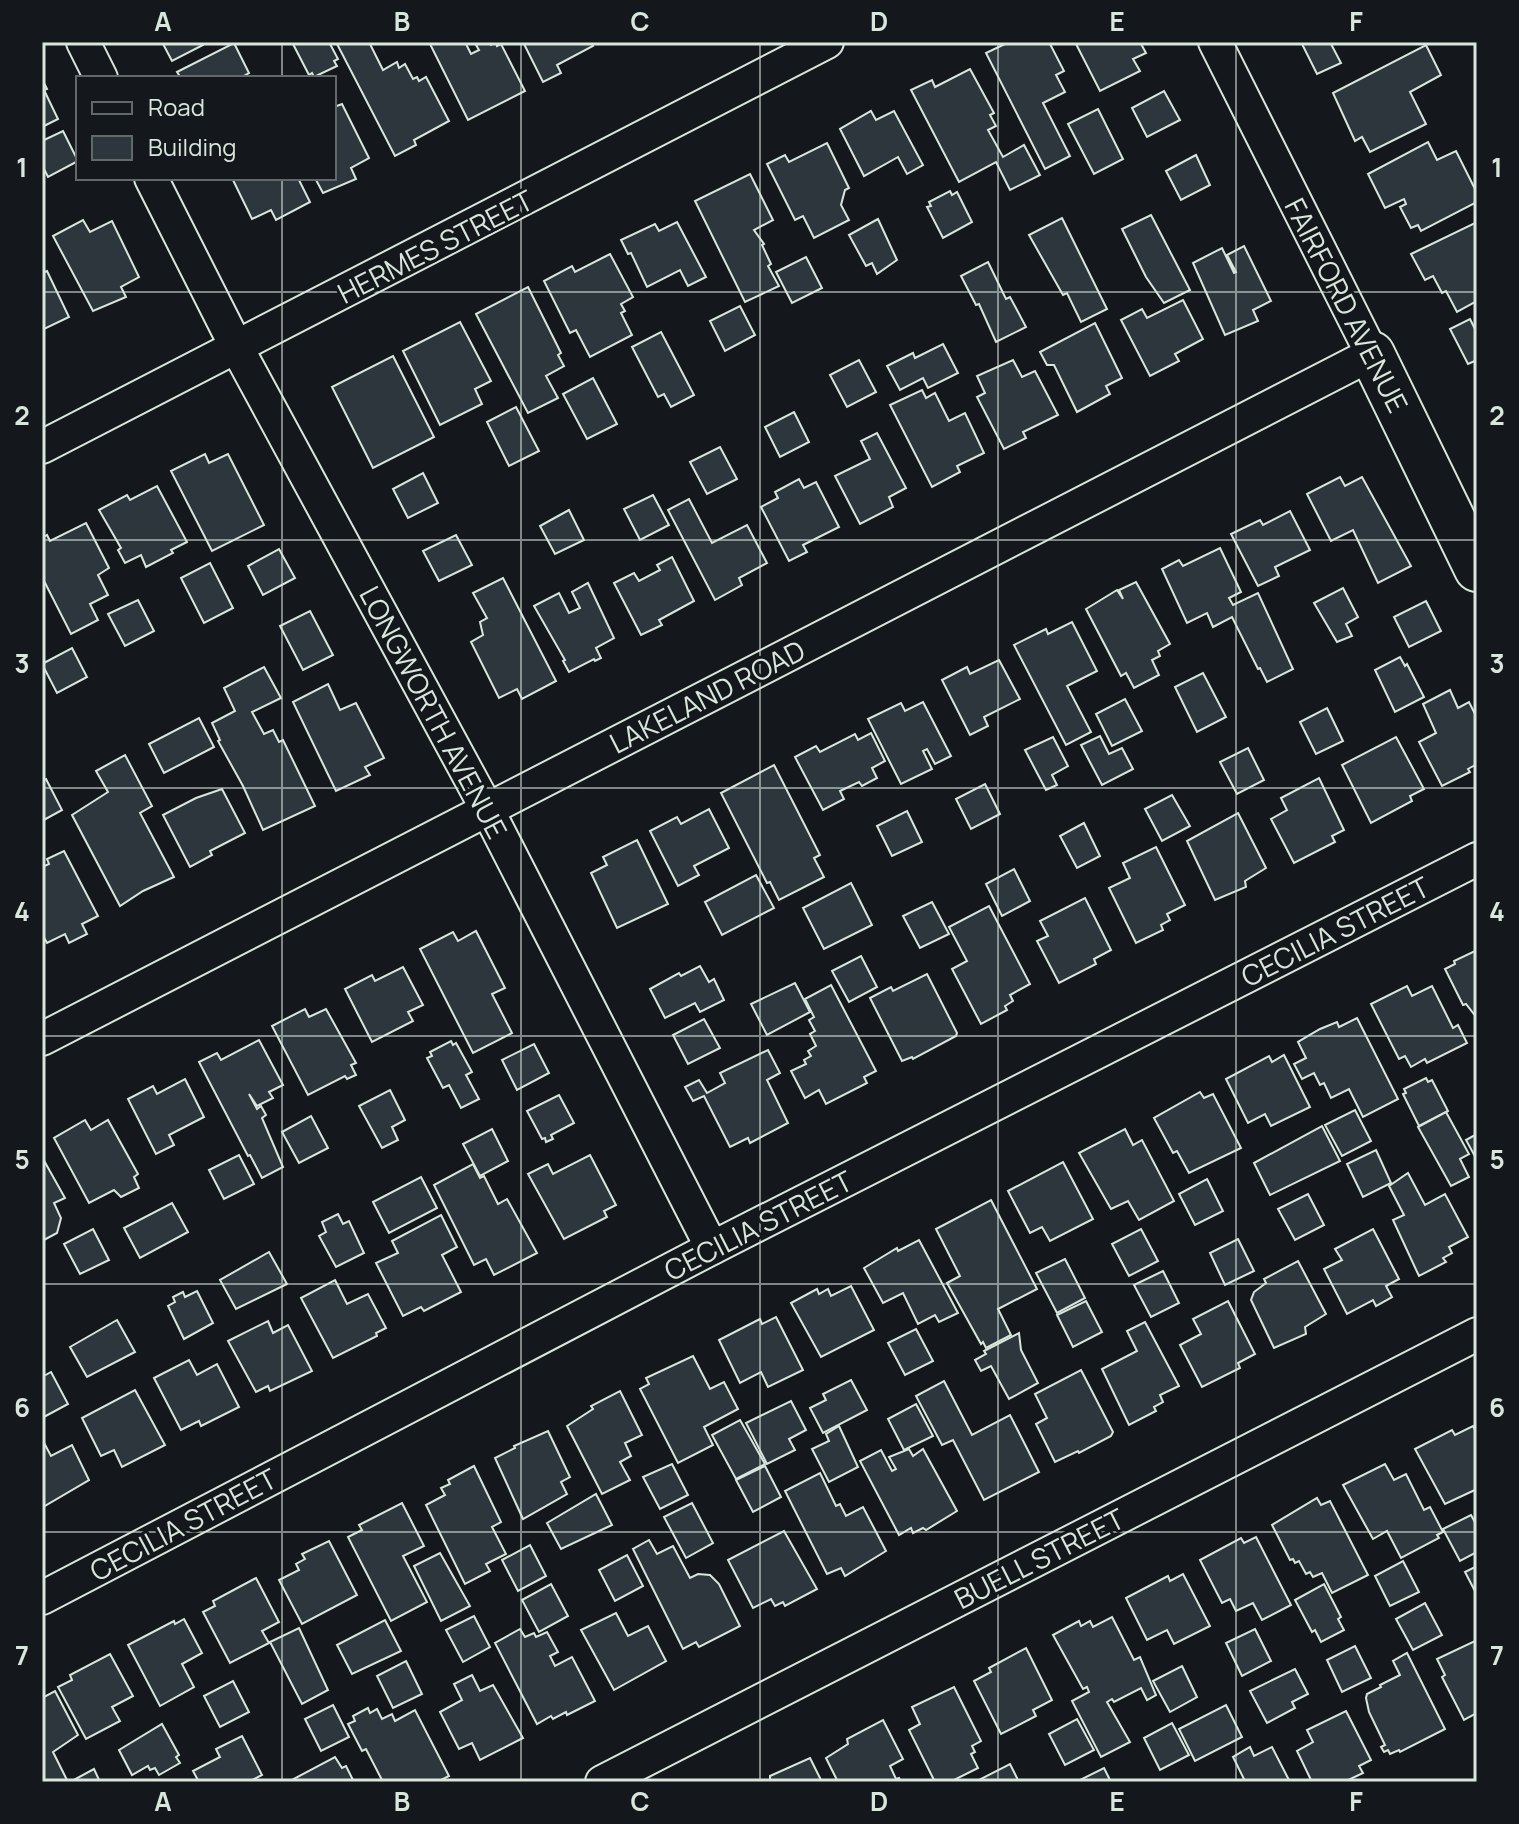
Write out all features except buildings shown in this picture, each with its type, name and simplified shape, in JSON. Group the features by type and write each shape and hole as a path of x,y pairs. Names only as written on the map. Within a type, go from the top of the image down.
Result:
{"street":[{"path":"83,42 100,76"},
{"name":"HERMES STREET","path":"42,447 827,42"},
{"name":"FAIRFORD AVENUE","path":"1215,42 1477,569"},
{"name":"LONGWORTH AVENUE","path":"152,180 237,348 487,809 712,1248"},
{"name":"LAKELAND ROAD","path":"42,1039 1372,354"},
{"name":"CECILIA STREET","path":"42,1598 712,1248 1477,859"},
{"name":"BUELL STREET","path":"602,1782 1477,1334"}]}
